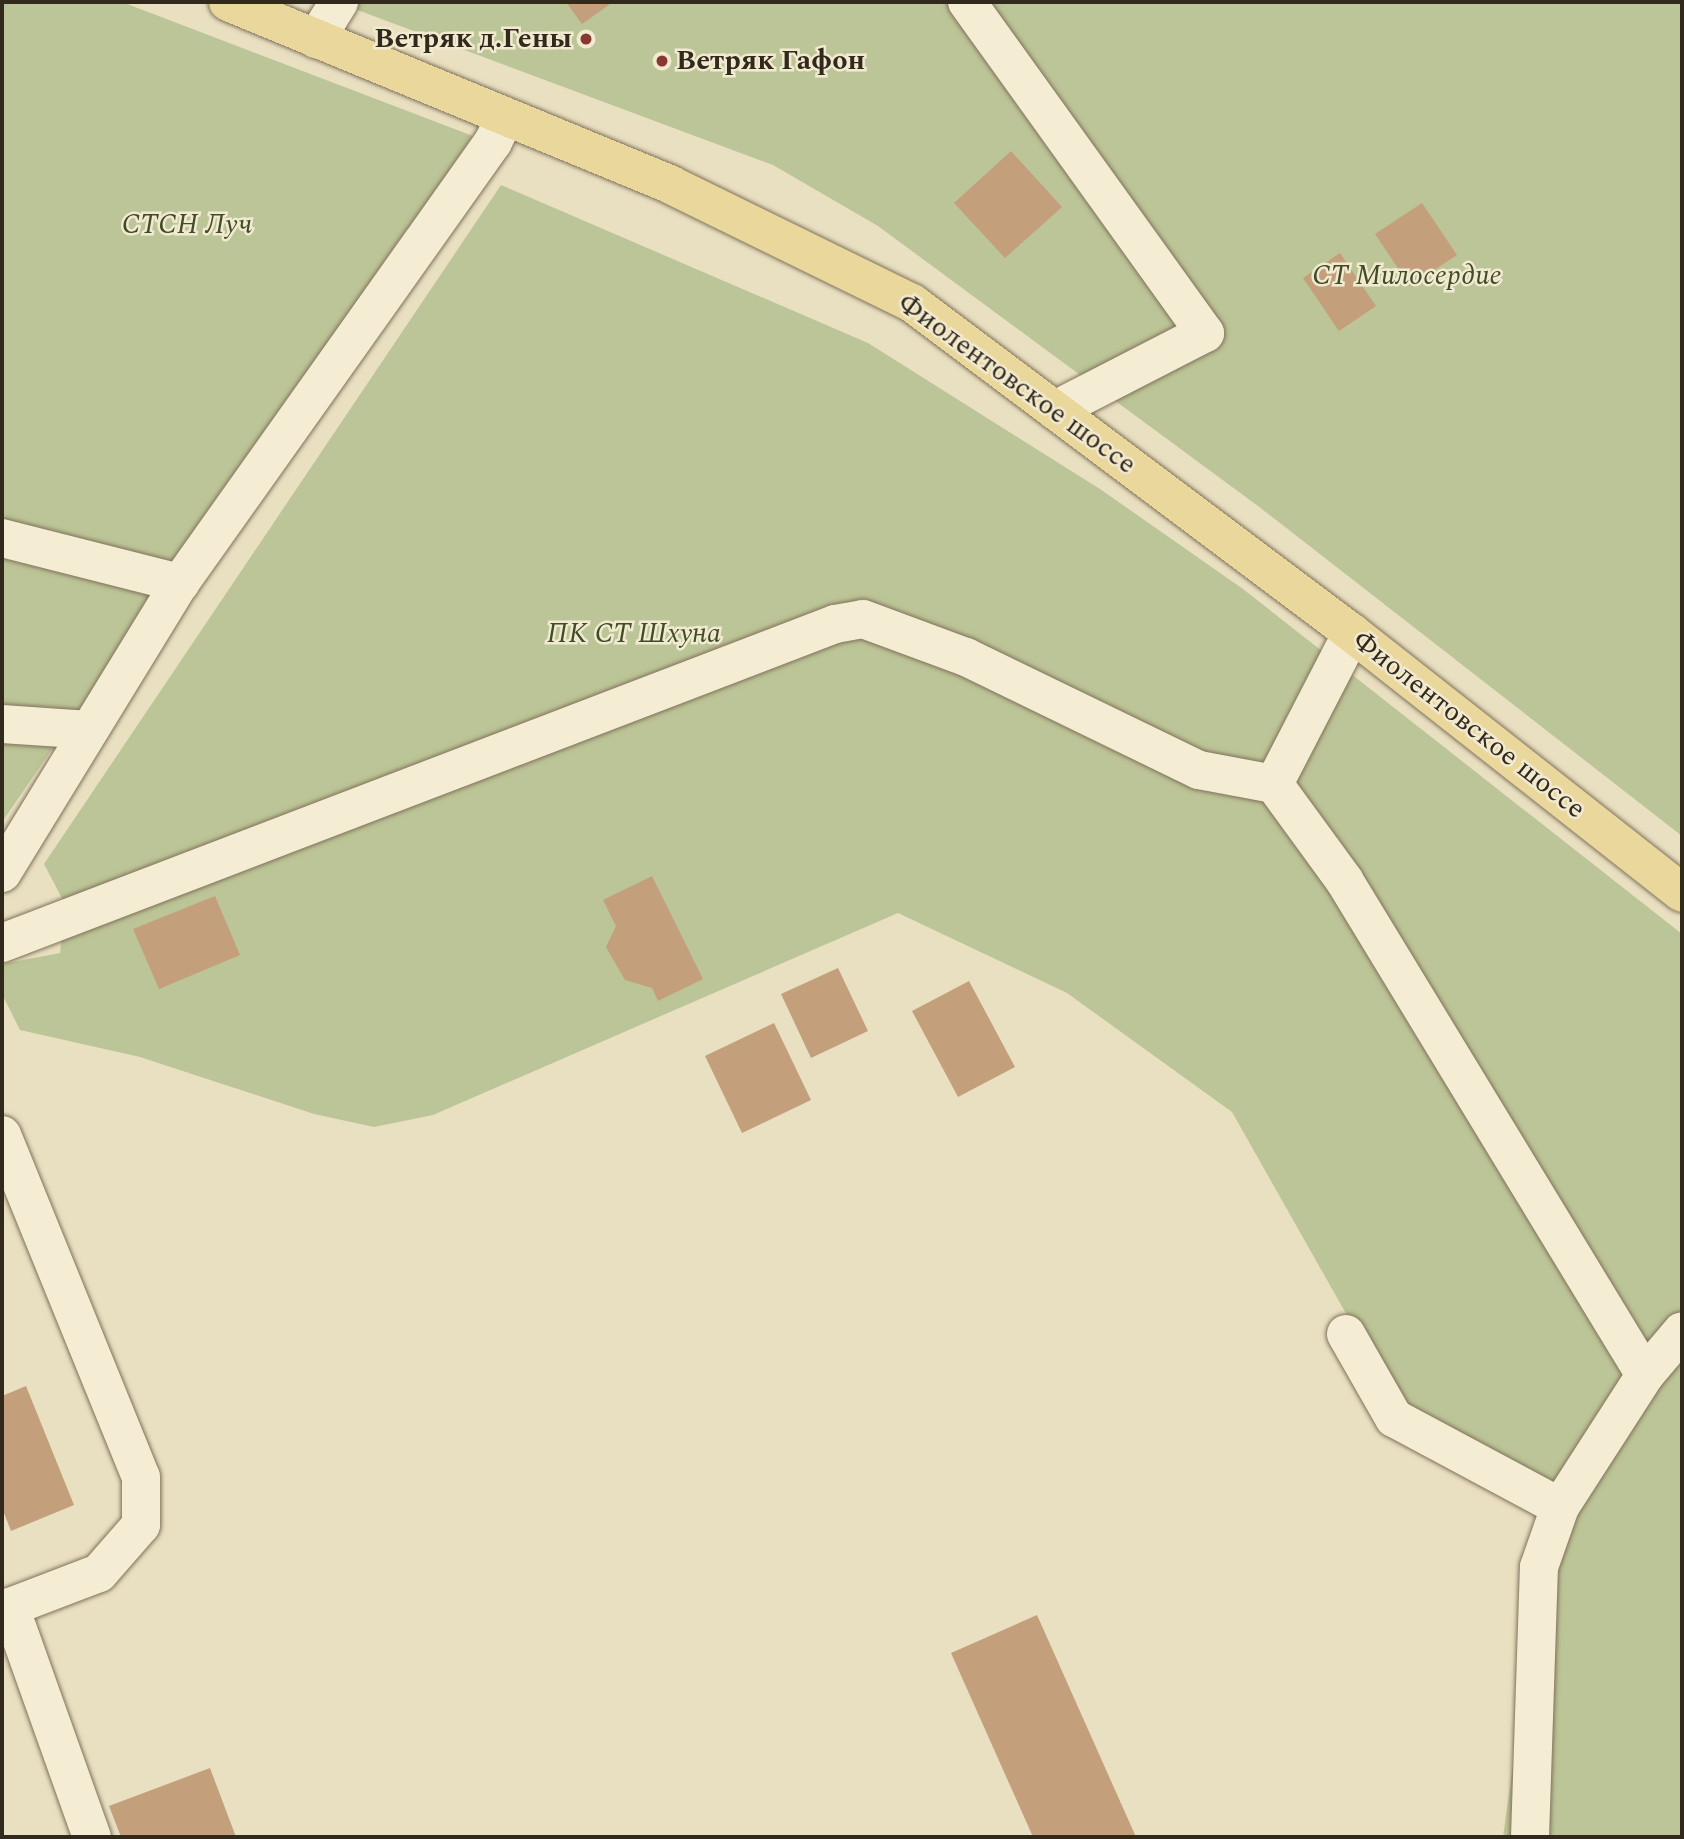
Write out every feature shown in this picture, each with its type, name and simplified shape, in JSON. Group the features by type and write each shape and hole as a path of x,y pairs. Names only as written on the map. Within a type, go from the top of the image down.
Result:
{"main road":[{"name":"Фиолентовское шоссе","path":"228,2 504,119 671,185 912,303 1352,633 1682,893"}],"street":[{"path":"316,39 339,2"},
{"path":"967,2 1205,333 1055,410"},
{"path":"2,873 180,583 493,142 504,119"},
{"path":"2,538 180,583"},
{"path":"2,943 835,624 863,619 966,657 1199,770 1274,783 1344,880 1645,1375"},
{"path":"1274,783 1352,633"},
{"path":"2,724 89,730"},
{"path":"2,1135 141,1477 141,1525 99,1573 10,1606 92,1837"},
{"path":"1530,1837 1539,1567 1560,1507 1645,1375 1682,1331"},
{"path":"1346,1334 1394,1418 1560,1507"}],"green space":[{"name":"СТСН Луч","path":"2,2 122,2 473,136 2,822"},
{"name":"СТ Милосердие","path":"336,2 1682,2 1682,836 1258,506 878,226 773,165"},
{"name":"ПК СТ Шхуна","path":"501,185 868,343 1100,489 1243,589 1682,934 1682,1837 1503,1837 1551,1489 1396,1402 1232,1112 1067,993 898,913 433,1115 374,1127 314,1114 140,1057 20,1030 2,994 2,964 60,953 65,904 44,864"}],"building":[{"path":"566,2 613,2 582,24"},
{"path":"1011,151 1062,207 1005,258 954,203"},
{"path":"1422,203 1457,255 1410,286 1375,234"},
{"path":"1340,253 1376,306 1339,331 1303,278"},
{"path":"652,876 703,979 658,1001 652,988 625,980 606,947 616,926 603,900"},
{"path":"215,896 240,955 159,989 133,929"},
{"path":"838,968 868,1031 811,1058 781,994"},
{"path":"969,981 1015,1067 958,1097 912,1011"},
{"path":"774,1023 811,1100 742,1133 705,1056"},
{"path":"26,1386 74,1505 11,1531 2,1508 2,1396"},
{"path":"1037,1615 1136,1837 1033,1837 951,1653"},
{"path":"210,1768 236,1837 121,1837 109,1806"}],"place":[{"name":"Ветряк д.Гены","path":"586,39"},
{"name":"Ветряк Гафон","path":"662,61"}]}
